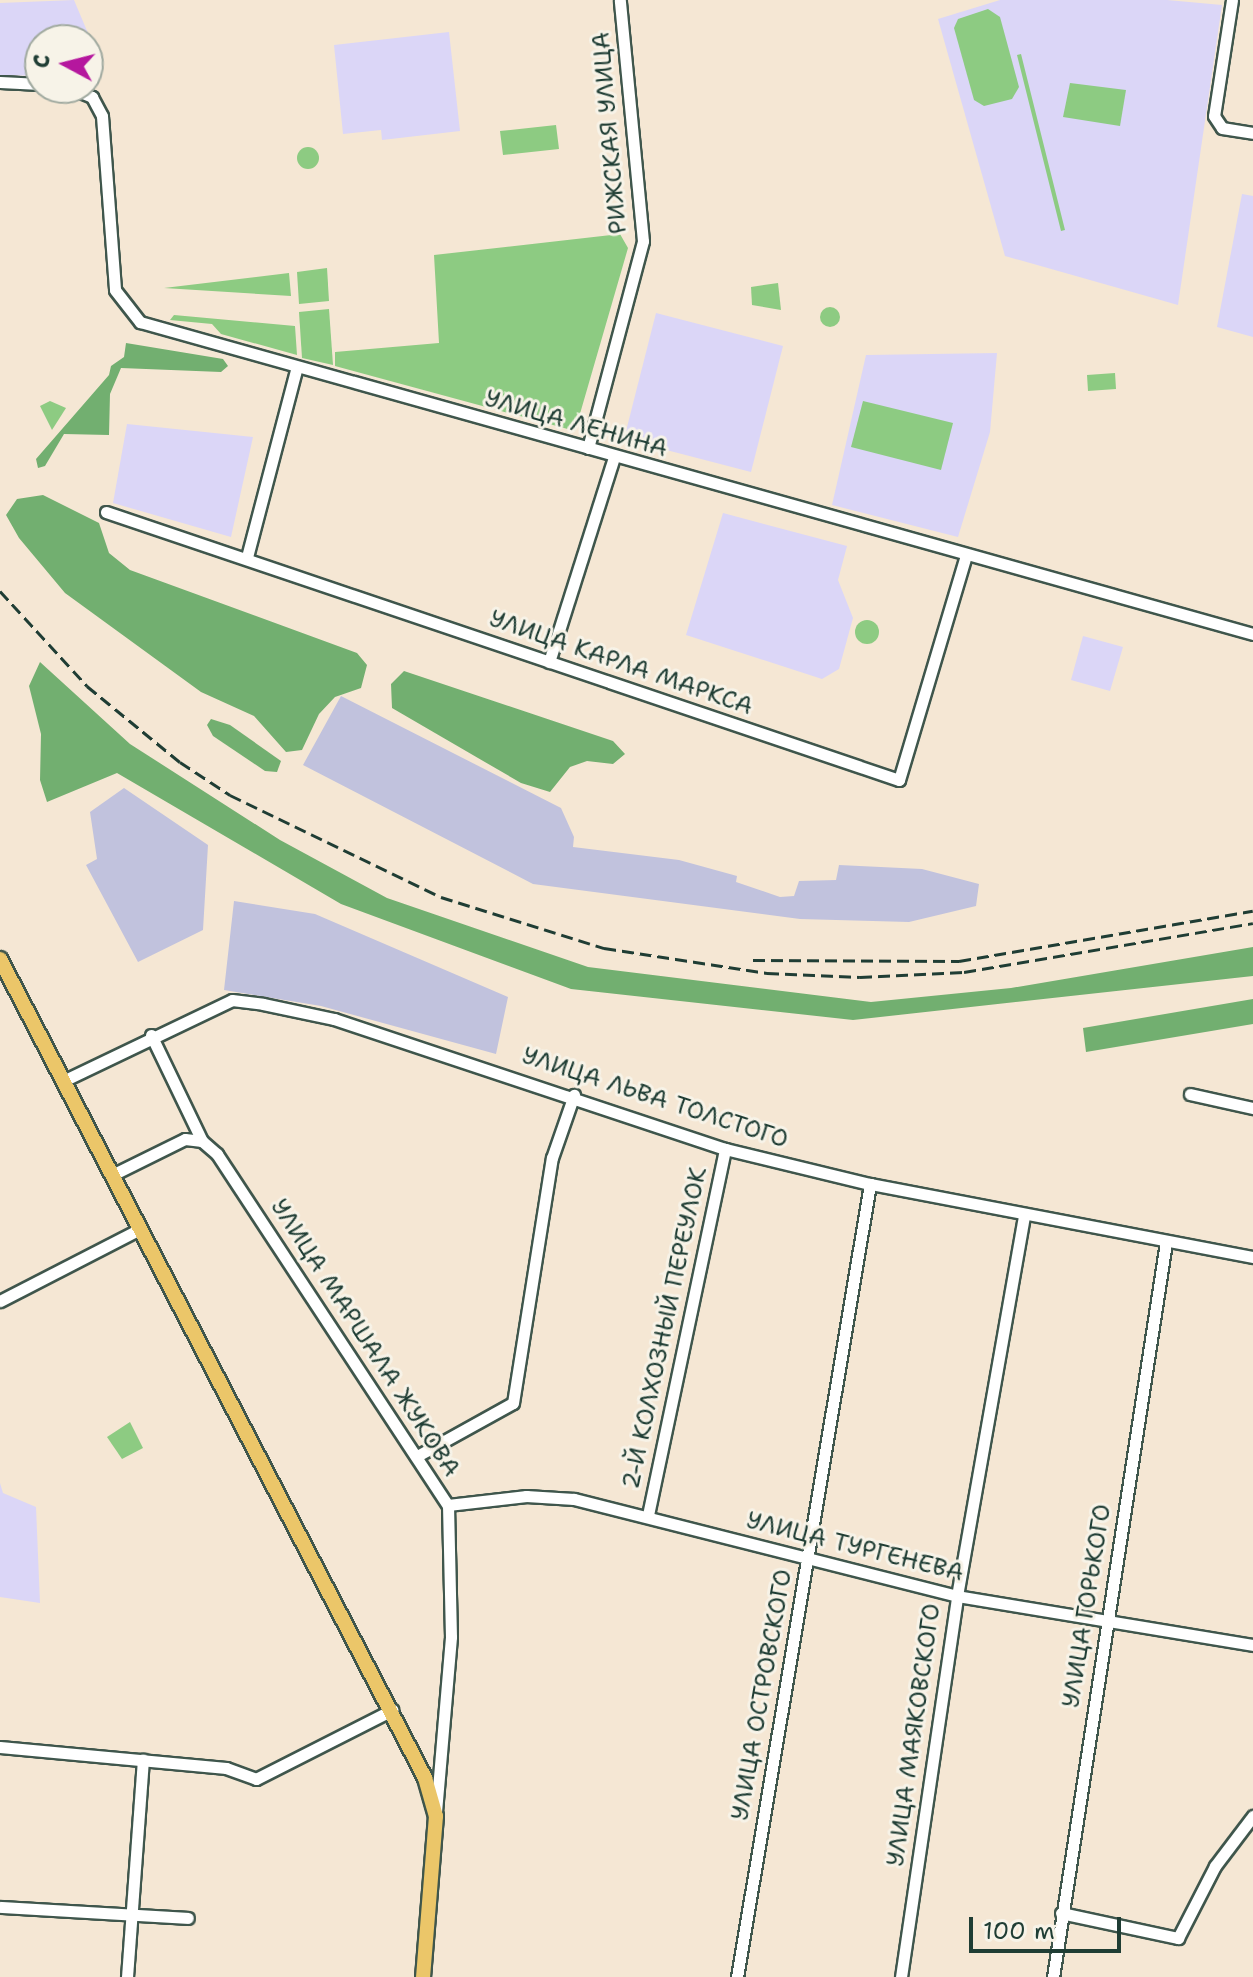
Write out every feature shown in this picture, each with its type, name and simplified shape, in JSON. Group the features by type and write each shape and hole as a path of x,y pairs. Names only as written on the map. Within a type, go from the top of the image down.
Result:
{"main road":[{"name":"УЛИЦА МАРШАЛА ЖУКОВА","path":"0,959 425,1778 436,1816 423,1977"}],"street":[{"name":"РИЖСКАЯ УЛИЦА","path":"588,448 643,241 620,0"},
{"path":"1232,0 1214,116 1222,128 1253,133"},
{"path":"0,82 24,83"},
{"name":"УЛИЦА ЛЕНИНА","path":"96,104 102,116 115,290 131,315 160,331 1253,634"},
{"path":"247,557 297,367"},
{"path":"549,662 614,457"},
{"name":"УЛИЦА КАРЛА МАРКСА","path":"106,512 247,557 899,780 966,555"},
{"name":"УЛИЦА ЛЬВА ТОЛСТОГО","path":"63,1081 151,1035 232,1000 263,1004 334,1019 574,1095 725,1149 870,1184 1253,1257"},
{"name":"УЛИЦА МАРШАЛА ЖУКОВА","path":"151,1035 202,1141 217,1154 419,1455 448,1505 451,1637 436,1816"},
{"path":"1190,1094 1253,1108"},
{"path":"419,1455 513,1403 552,1158 574,1095"},
{"path":"112,1175 185,1139 202,1141"},
{"name":"2-Й КОЛХОЗНЫЙ ПЕРЕУЛОК","path":"648,1515 725,1149"},
{"name":"УЛИЦА ОСТРОВСКОГО","path":"737,1977 870,1184"},
{"name":"УЛИЦА МАЯКОВСКОГО","path":"901,1977 957,1596 1024,1215"},
{"path":"0,1301 140,1229"},
{"name":"УЛИЦА ГОРЬКОГО","path":"1053,1977 1166,1242"},
{"name":"УЛИЦА ТУРГЕНЕВА","path":"448,1505 526,1496 574,1499 648,1515 807,1562 957,1596 1253,1645"},
{"path":"0,1747 226,1768 256,1779 392,1710"},
{"path":"127,1977 143,1760"},
{"path":"1061,1913 1178,1938 1215,1866 1253,1816"},
{"path":"0,1907 188,1918"}],"shaded area":[{"path":"74,0 84,24 24,24 24,76 0,75 0,3"},
{"path":"1000,0 1167,0 1222,5 1178,305 1005,256 938,19"},
{"path":"449,32 460,131 382,140 381,130 343,134 334,45"},
{"path":"1242,194 1253,196 1253,337 1217,327"},
{"path":"656,313 783,346 751,472 624,439"},
{"path":"997,353 990,432 958,537 832,505 866,355"},
{"path":"127,424 253,437 231,537 113,503"},
{"path":"723,513 847,546 838,580 853,618 839,669 822,679 686,635"},
{"path":"1083,636 1123,647 1110,691 1071,680"},
{"path":"341,696 561,808 574,837 573,847 679,860 737,876 736,882 780,897 794,896 799,881 836,880 839,865 922,869 979,884 976,906 909,922 800,919 533,884 303,765"},
{"path":"124,788 208,845 203,930 138,962 86,865 97,859 90,812"},
{"path":"234,901 315,914 508,997 496,1054 321,1006 224,990"},
{"path":"0,1483 3,1493 36,1507 40,1603 0,1597"}],"green space":[{"path":"988,9 1000,17 1019,87 1012,99 984,106 974,100 954,28 958,19"},
{"path":"1021,54 1065,230 1061,231 1017,55"},
{"path":"1070,83 1126,90 1120,126 1063,117"},
{"path":"556,125 559,149 503,155 500,131"},
{"path":"308,147 316,150 319,158 316,166 308,169 300,166 297,158 300,150"},
{"path":"620,234 628,248 575,431 335,366 335,352 439,343 434,255"},
{"path":"327,268 329,301 299,304 297,272"},
{"path":"289,273 291,296 164,288"},
{"path":"778,283 781,310 752,305 751,287"},
{"path":"830,307 837,310 840,317 837,324 830,327 823,324 820,317 823,310"},
{"path":"329,309 333,365 302,358 299,312"},
{"path":"174,315 295,326 297,355 221,334 212,324 170,320"},
{"path":"126,343 223,359 228,366 221,372 121,368 110,394 109,435 64,434 45,466 38,468 36,459 109,375 111,366 124,357"},
{"path":"1115,373 1116,389 1088,391 1087,375"},
{"path":"50,401 66,408 52,430 40,406"},
{"path":"863,401 953,423 941,470 851,447"},
{"path":"43,495 99,523 109,553 130,570 357,653 367,665 361,688 335,697 319,714 302,750 286,752 254,716 201,692 65,593 19,538 6,515 17,499"},
{"path":"867,620 878,627 879,632 872,643 867,644 856,637 855,632 862,621"},
{"path":"40,662 130,744 280,840 387,898 588,967 871,1002 1011,988 1253,947 1253,976 853,1020 571,989 341,904 117,773 47,802 40,780 41,734 29,686"},
{"path":"404,671 613,741 625,754 613,764 587,761 570,767 550,792 521,783 392,708 391,684"},
{"path":"211,719 230,725 281,761 277,772 265,771 213,736 207,725"},
{"path":"1253,999 1253,1024 1086,1052 1083,1028"},
{"path":"130,1422 143,1448 122,1459 107,1437"}],"railway":[{"path":"0,591 87,686 180,762 230,795 441,897 604,948 767,973 860,977 964,972 1253,923"},
{"path":"753,960 959,961 1253,911"}]}
